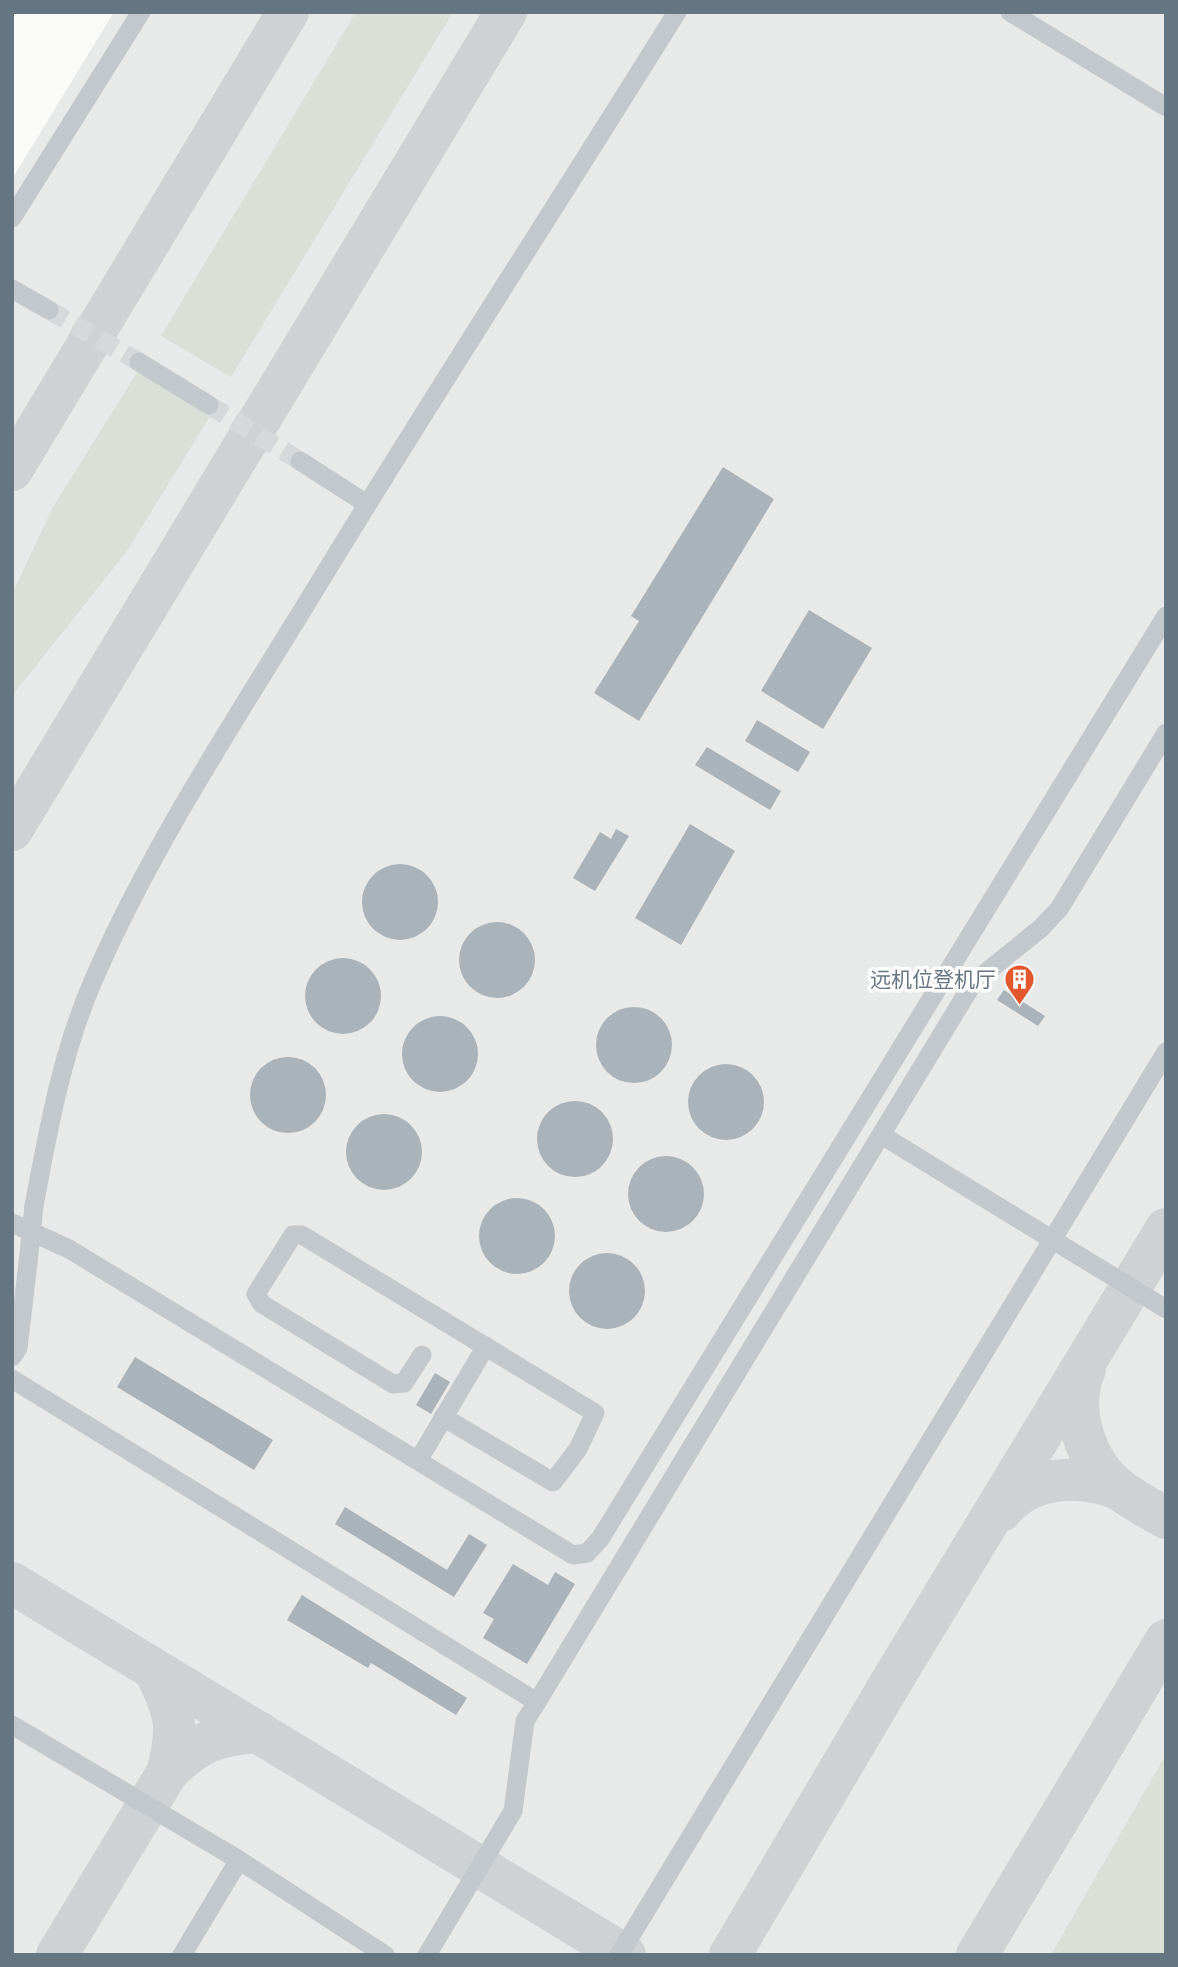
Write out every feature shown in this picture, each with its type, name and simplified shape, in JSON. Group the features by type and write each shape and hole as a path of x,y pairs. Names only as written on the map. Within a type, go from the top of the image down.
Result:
{"lane":[{"path":"12,218 141,12"},
{"path":"12,1357 18,1348 34,1206 63,1069 97,972 140,882 197,782 367,504 677,12"},
{"path":"1010,12 1166,107"},
{"path":"12,289 49,310"},
{"path":"139,362 209,405"},
{"path":"300,461 367,504"},
{"path":"12,1223 69,1248 573,1555 587,1553 600,1539 1166,616"},
{"path":"427,1955 513,1811 526,1721 537,1702 973,984 1041,928 1059,909 1166,733"},
{"path":"619,1955 1166,1052"},
{"path":"883,1136 1166,1310"},
{"path":"422,1355 404,1383 393,1384 262,1304 256,1294 293,1235 298,1233 593,1411 595,1418 578,1449 553,1482 443,1417"},
{"path":"419,1460 486,1346"},
{"path":"12,1380 537,1702"},
{"path":"12,1725 342,1924 352,1947 385,1955"},
{"path":"182,1955 239,1860"}],"shaded area":[{"path":"114,12 1166,12 1166,1955 12,1955 12,179"},
{"path":"356,12 453,12 231,377 161,336"},
{"path":"138,371 212,413 127,551 12,696 12,594 53,507"},
{"path":"1166,1757 1166,1955 1051,1955 1162,1761"}],"building":[{"path":"723,467 774,499 639,721 594,693 639,621 631,616"},
{"path":"809,610 872,648 823,729 761,691"},
{"path":"757,720 810,752 798,772 745,741"},
{"path":"707,747 781,791 770,810 695,765"},
{"path":"690,824 735,851 681,945 635,918"},
{"path":"616,829 629,836 595,891 573,878 600,832 611,839"},
{"path":"400,864 415,867 427,875 435,887 438,902 435,917 427,929 415,937 400,940 385,937 373,929 365,917 362,902 365,887 373,875 385,867"},
{"path":"497,922 512,925 524,933 532,945 535,960 532,975 524,987 512,995 497,998 482,995 470,987 462,975 459,960 462,945 470,933 482,925"},
{"path":"343,958 358,961 370,969 378,981 381,996 378,1011 370,1023 358,1031 343,1034 328,1031 316,1023 308,1011 305,996 308,981 316,969 328,961"},
{"name":"远机位登机厅","path":"1004,990 1045,1016 1038,1026 997,1000"},
{"path":"634,1007 649,1010 661,1018 669,1030 672,1045 669,1060 661,1072 649,1080 634,1083 619,1080 607,1072 599,1060 596,1045 599,1030 607,1018 619,1010"},
{"path":"440,1016 455,1019 467,1027 475,1039 478,1054 475,1069 467,1081 455,1089 440,1092 425,1089 413,1081 405,1069 402,1054 405,1039 413,1027 425,1019"},
{"path":"288,1057 303,1060 315,1068 323,1080 326,1095 323,1110 315,1122 303,1130 288,1133 273,1130 261,1122 253,1110 250,1095 253,1080 261,1068 273,1060"},
{"path":"726,1064 741,1067 753,1075 761,1087 764,1102 761,1117 753,1129 741,1137 726,1140 711,1137 699,1129 691,1117 688,1102 691,1087 699,1075 711,1067"},
{"path":"575,1101 590,1104 602,1112 610,1124 613,1139 610,1154 602,1166 590,1174 575,1177 560,1174 548,1166 540,1154 537,1139 540,1124 548,1112 560,1104"},
{"path":"384,1114 399,1117 411,1125 419,1137 422,1152 419,1167 411,1179 399,1187 384,1190 369,1187 357,1179 349,1167 346,1152 349,1137 357,1125 369,1117"},
{"path":"666,1156 681,1159 693,1167 701,1179 704,1194 701,1209 693,1221 681,1229 666,1232 651,1229 639,1221 631,1209 628,1194 631,1179 639,1167 651,1159"},
{"path":"517,1198 532,1201 544,1209 552,1221 555,1236 552,1251 544,1263 532,1271 517,1274 502,1271 490,1263 482,1251 479,1236 482,1221 490,1209 502,1201"},
{"path":"607,1253 622,1256 634,1264 642,1276 645,1291 642,1306 634,1318 622,1326 607,1329 592,1326 580,1318 572,1306 569,1291 572,1276 580,1264 592,1256"},
{"path":"135,1357 273,1440 254,1470 117,1387"},
{"path":"435,1373 450,1382 431,1414 416,1405"},
{"path":"345,1507 447,1570 469,1534 487,1545 454,1597 335,1524"},
{"path":"513,1564 548,1585 555,1572 575,1584 527,1664 483,1638 494,1619 483,1613"},
{"path":"302,1595 467,1698 456,1715 371,1663 368,1668 287,1620"}],"taxiway":[{"path":"12,470 288,12"},
{"path":"12,830 506,12"},
{"path":"730,1955 893,1679 1166,1229"},
{"path":"1085,1369 1078,1401 1079,1418 1089,1450 1097,1465 1119,1489 1166,1518"},
{"path":"1001,1511 1026,1490 1056,1481 1088,1481 1119,1489"},
{"path":"12,1583 625,1955"},
{"path":"977,1955 1166,1640"},
{"path":"155,1670 173,1720 173,1743 167,1773"},
{"path":"57,1955 167,1773 188,1754 208,1742 231,1735 259,1732"}],"tunnel":[{"path":"49,310 139,362"},
{"path":"209,405 300,461"}],"place":[{"name":"远机位登机厅","path":"1019,1007"}]}
